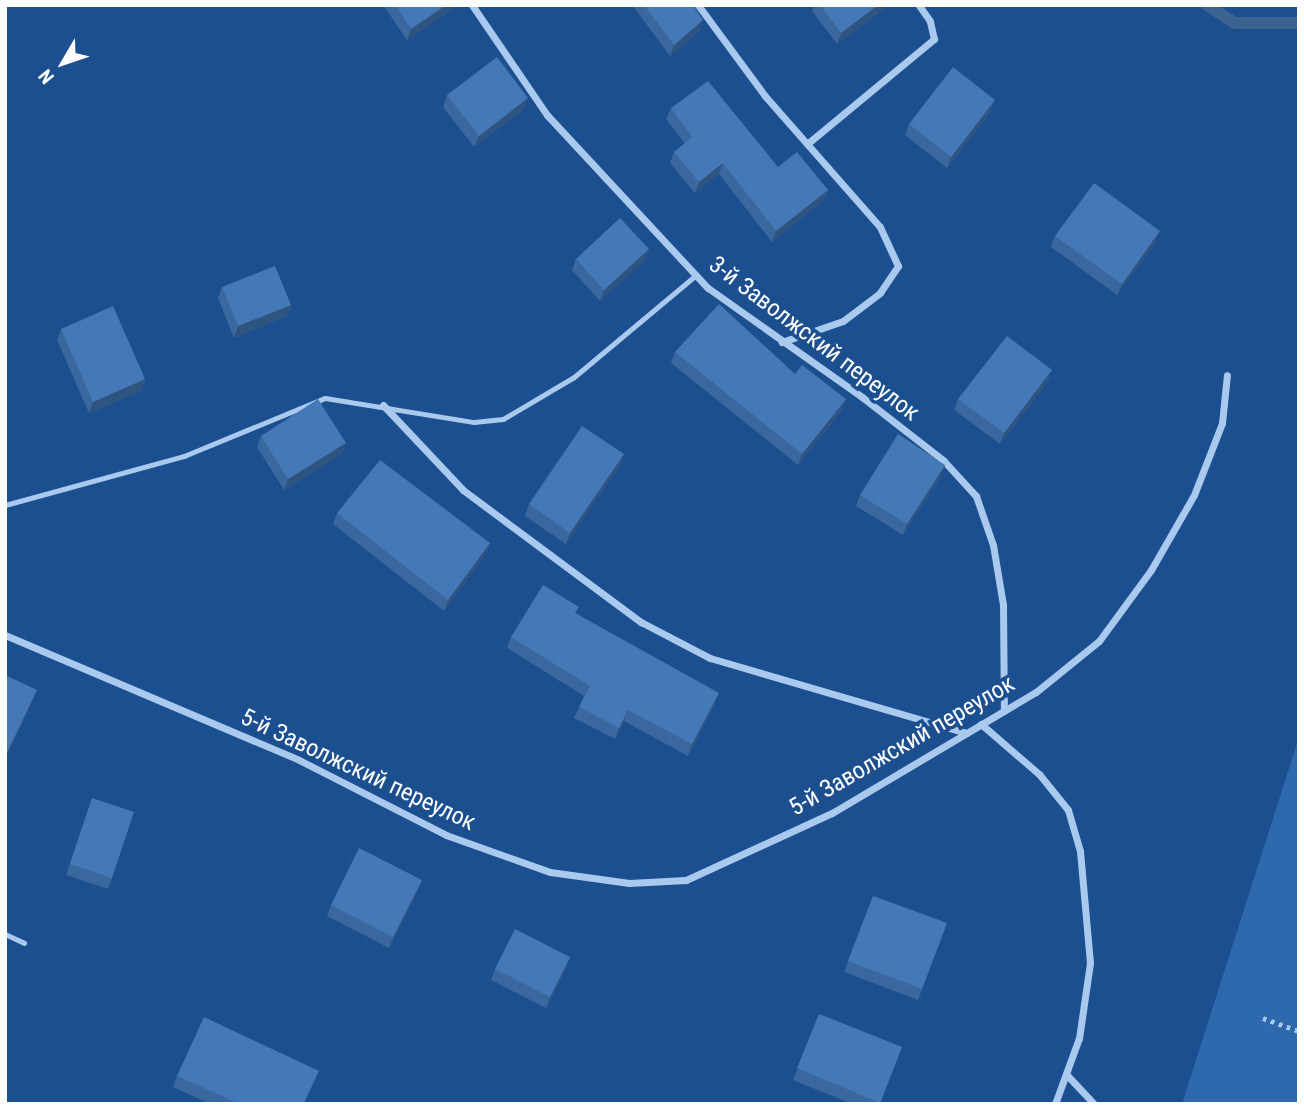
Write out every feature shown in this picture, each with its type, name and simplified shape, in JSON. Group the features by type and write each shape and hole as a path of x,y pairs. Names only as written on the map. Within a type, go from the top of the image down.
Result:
{"street":[{"name":"3-й Заволжский переулок","path":"472,5 547,115 695,275 933,452 976,496 993,545 1003,605 1004,710"},
{"path":"698,5 807,144 880,228 898,266 880,293 843,321 782,342"},
{"path":"807,144 934,39 930,20 919,5"},
{"name":"5-й Заволжский переулок","path":"5,635 299,760 446,835 550,872 629,883 686,880 832,813 1036,692 1099,641 1151,570 1194,495 1222,423 1227,375"},
{"path":"383,405 463,490 640,622 710,658 966,733"},
{"path":"981,724 1039,775 1068,810 1080,851 1090,962 1079,1038 1055,1104"},
{"path":"1066,1074 1094,1104"}],"lane":[{"path":"5,505 184,456 325,398 383,405 474,422 503,419 574,377 695,275"},
{"path":"5,934 24,943"}],"path":[{"path":"1263,1018 1299,1031"}],"shaded area":[{"path":"1299,737 1299,1104 1182,1104"}],"building":[{"path":"395,5 446,5 411,29"},
{"path":"644,5 693,5 703,20 674,45"},
{"path":"820,5 878,5 841,33"},
{"path":"497,57 528,98 479,136 447,95"},
{"path":"953,67 995,100 951,157 909,124"},
{"path":"708,81 778,167 797,152 828,190 776,231 723,163 699,182 674,152 692,137 671,108"},
{"path":"1094,183 1160,231 1122,284 1055,236"},
{"path":"620,218 649,249 604,290 576,259"},
{"path":"275,266 291,305 238,326 222,287"},
{"path":"719,304 795,374 802,365 846,399 802,454 675,352"},
{"path":"113,306 145,379 93,402 61,329"},
{"path":"1007,336 1052,370 1004,433 958,399"},
{"path":"318,399 346,443 288,479 261,436"},
{"path":"582,426 624,454 570,533 529,504"},
{"path":"898,434 945,465 907,524 860,495"},
{"path":"380,460 490,543 448,600 337,513"},
{"path":"543,585 579,607 575,613 719,693 692,744 628,710 619,728 579,707 590,686 511,637"},
{"path":"5,675 37,690 5,757"},
{"path":"92,798 134,812 112,878 70,864"},
{"path":"359,848 422,880 393,937 331,905"},
{"path":"873,896 947,923 922,989 848,961"},
{"path":"515,929 570,957 550,997 495,969"},
{"path":"819,1014 902,1047 880,1103 797,1068"},
{"path":"204,1017 319,1071 303,1104 240,1104 177,1076"}],"waterway":[{"path":"1207,5 1235,23 1299,23"}]}
